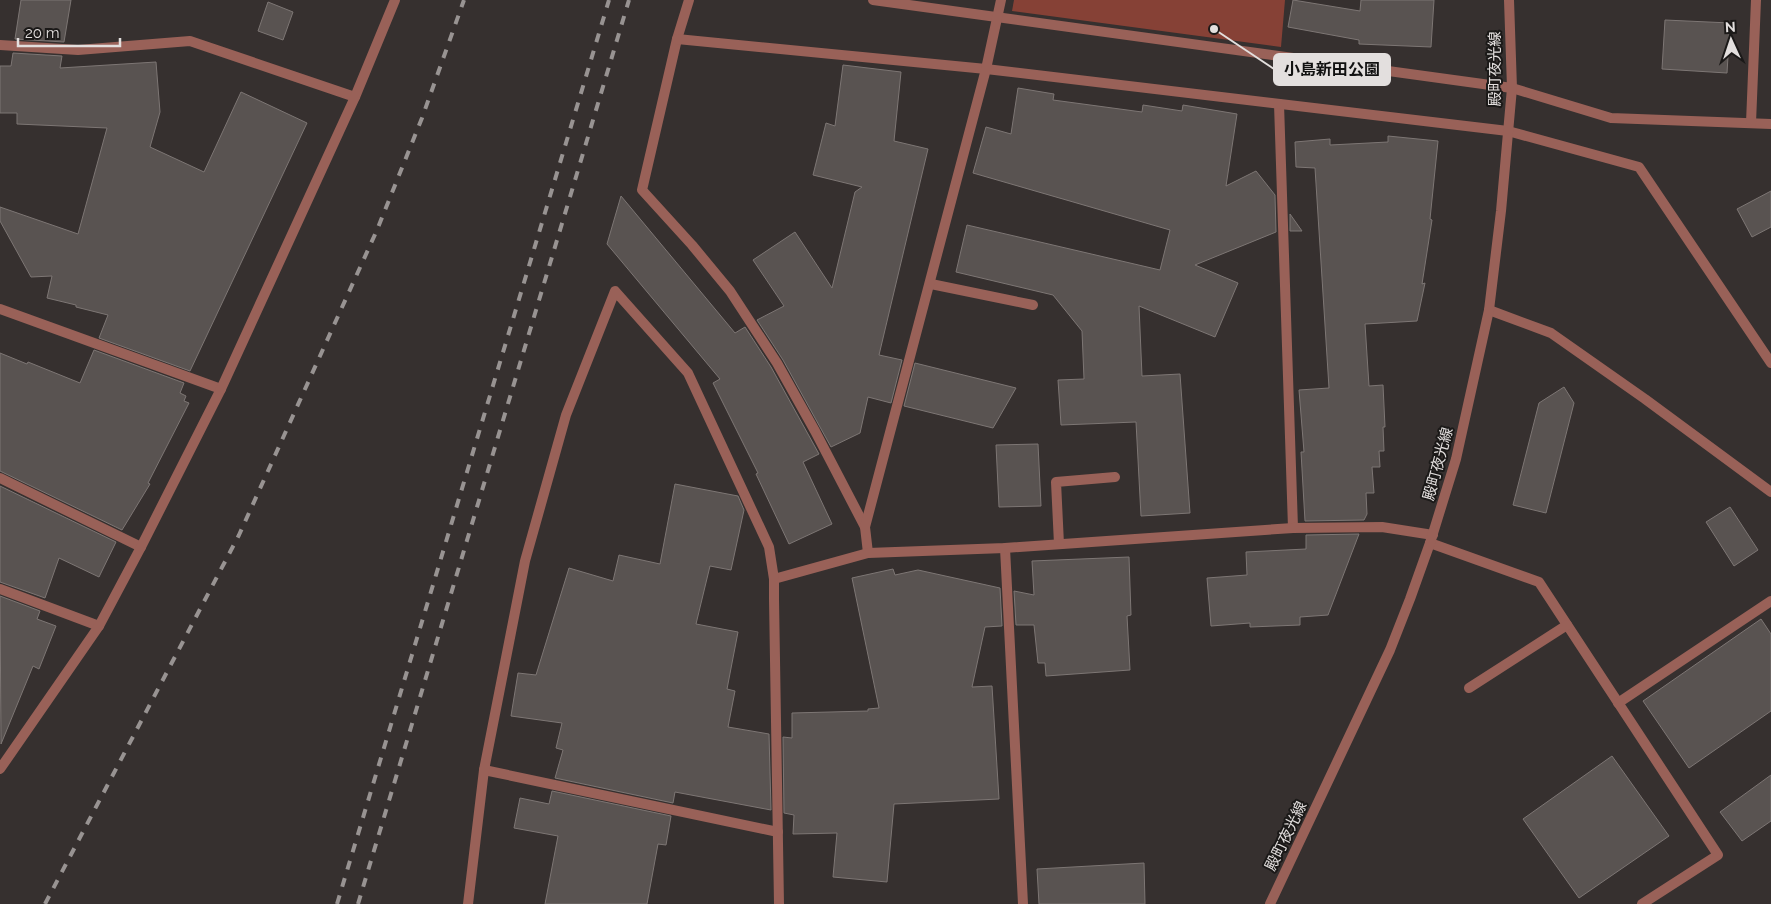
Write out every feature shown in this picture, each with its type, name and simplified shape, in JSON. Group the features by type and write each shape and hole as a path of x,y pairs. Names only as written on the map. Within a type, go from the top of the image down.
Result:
{"street":[{"path":"0,769 99,626 141,547 221,389 355,97 395,0"},
{"path":"689,0 677,40 642,190 692,245 730,291 776,363 816,431 865,527 868,553"},
{"path":"873,0 1512,88 1611,118 1771,124"},
{"path":"865,527 931,284 986,69 1001,0"},
{"name":"殿町夜光線","path":"1270,904 1390,650 1431,539 1456,459 1489,310 1501,211 1512,88 1509,0"},
{"path":"1751,123 1756,0"},
{"path":"677,40 986,69 1508,132 1639,167 1771,363"},
{"path":"0,45 78,50 190,41 355,97"},
{"path":"1279,104 1293,528"},
{"path":"931,284 1033,305"},
{"path":"468,904 484,770 525,561 566,415 615,291 688,373 769,547 774,579 779,904"},
{"path":"0,309 221,389"},
{"path":"1489,310 1551,333 1645,399 1771,492"},
{"path":"1059,544 1056,482 1115,477"},
{"path":"0,478 141,547"},
{"path":"774,579 868,553 1005,548 1293,528 1382,527 1431,539 1539,582 1718,855 1642,904"},
{"path":"1005,548 1023,904"},
{"path":"0,589 99,626"},
{"path":"1618,703 1771,601"},
{"path":"1469,688 1567,624"},
{"path":"484,770 778,832"}],"shaded area":[{"path":"1014,0 1285,0 1281,47 1012,11"}],"building":[{"path":"21,0 71,0 64,42 15,39"},
{"path":"1293,0 1360,11 1361,0 1434,0 1431,47 1359,44 1359,40 1288,27"},
{"path":"268,2 293,12 283,40 258,31"},
{"path":"1665,20 1730,23 1727,73 1662,69"},
{"path":"13,53 62,56 60,68 156,62 160,112 150,147 204,172 241,92 307,123 190,371 99,338 108,315 47,298 52,276 31,277 0,221 0,207 78,234 107,128 17,124 17,113 0,113 0,66 11,66"},
{"path":"843,65 901,72 894,141 928,149 879,355 902,360 891,403 868,397 860,433 831,447 783,360 757,320 784,306 753,260 795,232 832,288 855,192 862,187 813,175 826,123 835,126"},
{"path":"1018,88 1054,94 1053,100 1142,112 1143,105 1182,111 1183,105 1237,114 1226,186 1256,171 1275,195 1276,232 1195,265 1238,283 1215,337 1139,306 1142,376 1180,374 1190,513 1141,516 1136,422 1061,425 1058,380 1084,379 1082,331 1053,295 956,272 967,225 1160,270 1170,230 973,173 986,127 1011,134"},
{"path":"1388,136 1438,141 1430,219 1432,220 1422,284 1425,283 1417,321 1365,324 1369,386 1383,385 1385,427 1383,427 1384,451 1379,451 1380,467 1372,467 1374,493 1366,493 1367,514 1364,520 1305,521 1301,452 1304,452 1299,390 1329,388 1315,168 1296,167 1295,142 1330,139 1330,145 1388,142"},
{"path":"1771,191 1771,227 1752,237 1737,209"},
{"path":"621,196 735,333 745,327 771,367 819,454 803,462 832,524 789,544 756,474 758,473 713,383 720,379 607,244"},
{"path":"1290,214 1302,231 1290,231"},
{"path":"94,350 184,383 180,393 186,396 184,401 189,403 148,483 150,484 122,530 0,471 0,353 80,383"},
{"path":"915,363 1016,388 993,428 904,406"},
{"path":"1564,387 1574,403 1546,513 1513,505 1539,403"},
{"path":"1038,444 1041,506 999,507 996,445"},
{"path":"675,484 738,496 744,510 731,570 710,566 696,624 738,632 727,689 735,691 728,727 769,734 771,810 675,792 673,803 555,778 563,750 556,748 562,723 511,716 518,673 536,675 569,568 613,581 619,555 660,564"},
{"path":"0,486 116,542 99,577 59,558 45,598 0,582"},
{"path":"1730,507 1758,550 1734,566 1706,522"},
{"path":"1359,534 1328,615 1300,617 1300,625 1250,627 1250,623 1211,626 1207,578 1247,575 1246,552 1306,549 1306,535"},
{"path":"1129,557 1131,615 1127,616 1130,670 1046,676 1045,663 1038,663 1034,625 1016,625 1014,591 1034,595 1032,561"},
{"path":"893,569 895,575 918,570 1000,588 1002,626 985,627 972,687 992,686 999,799 894,804 887,882 833,877 837,833 793,834 794,815 784,813 783,737 792,738 792,713 868,711 868,709 879,708 852,578"},
{"path":"0,596 40,611 37,619 56,626 39,669 33,666 1,744"},
{"path":"1761,619 1771,634 1771,711 1689,768 1643,701"},
{"path":"1612,756 1669,836 1579,898 1523,819"},
{"path":"1771,775 1771,821 1742,841 1720,812"},
{"path":"552,791 671,816 666,845 658,844 647,904 545,904 558,836 514,828 520,798 549,804"},
{"path":"1144,863 1145,904 1039,904 1037,869"}],"railway":[{"path":"45,904 239,535 377,230 422,118 464,0"},
{"path":"337,904 609,0"},
{"path":"358,904 629,0"}],"place":[{"name":"小島新田公園","path":"1214,29"}]}
